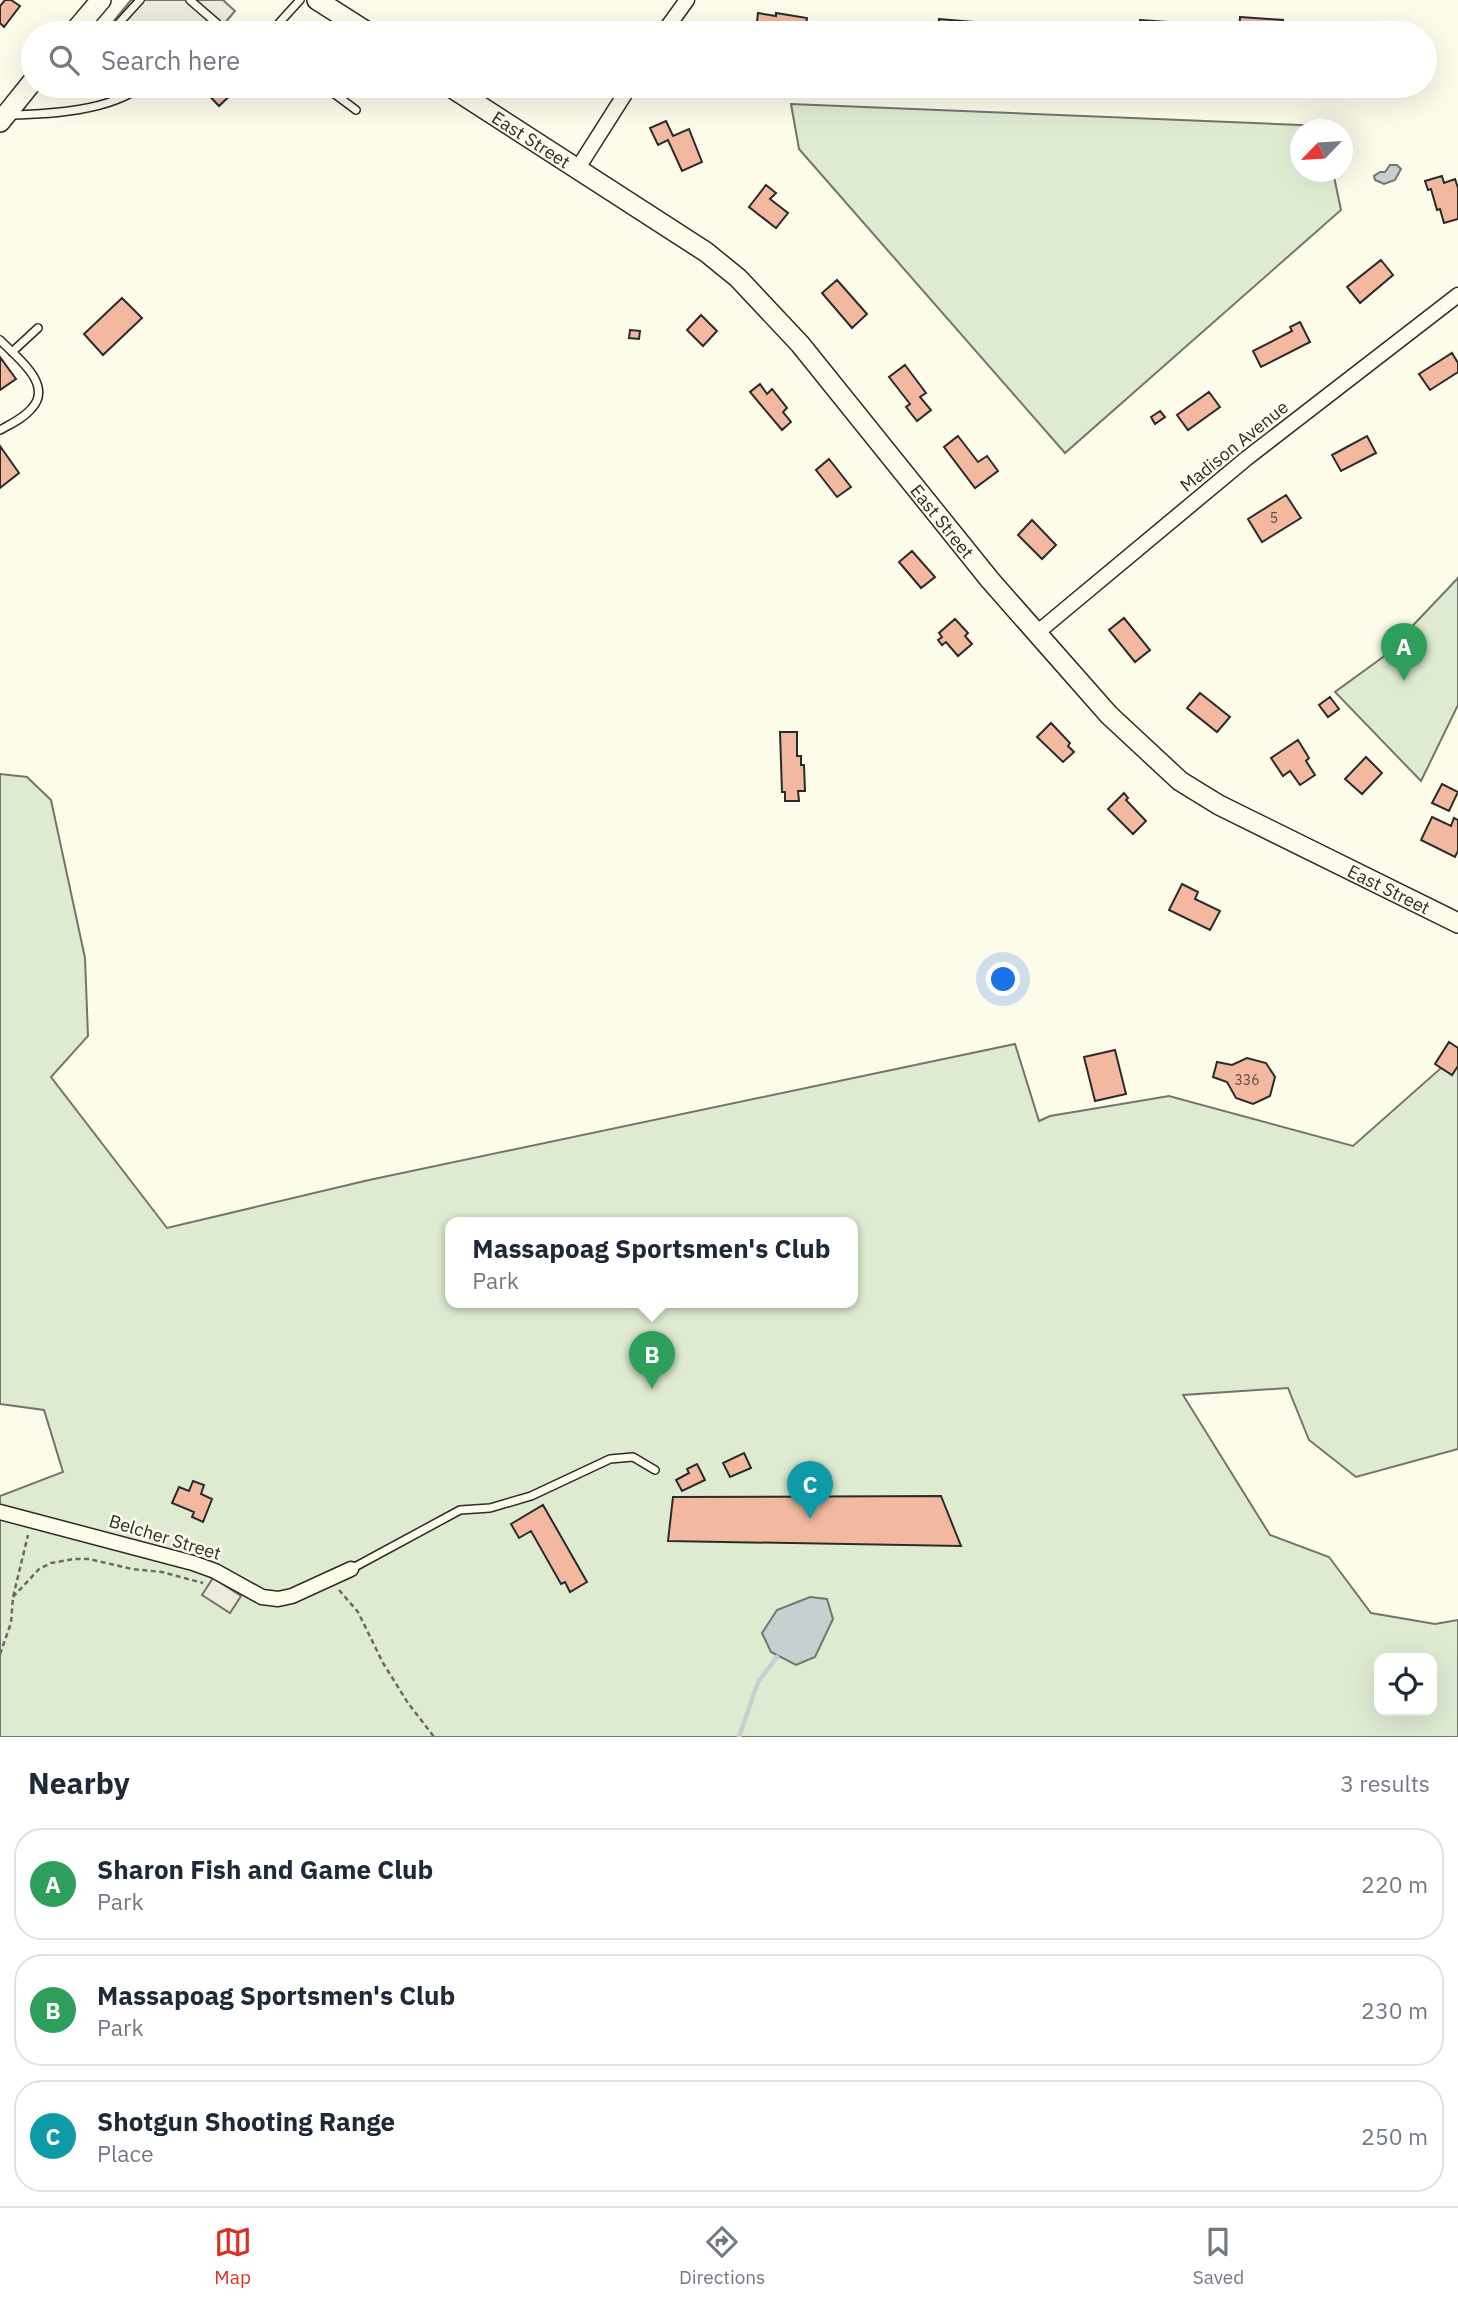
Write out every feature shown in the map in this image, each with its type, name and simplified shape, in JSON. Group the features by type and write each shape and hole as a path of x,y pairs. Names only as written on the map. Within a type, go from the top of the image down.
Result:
{"street":[{"path":"83,21 100,0"},
{"path":"317,0 350,21"},
{"path":"672,21 687,0"},
{"path":"3,118 21,96"},
{"name":"East Street","path":"468,98 706,252 738,278 800,344 990,580 1109,715 1180,781 1219,805 1458,923"},
{"path":"578,168 622,98"},
{"name":"Madison Avenue","path":"1038,632 1247,458 1458,295"},
{"name":"Belcher Street","path":"0,1512 193,1563 262,1597 278,1599 292,1596 351,1569"}],"lane":[{"path":"121,21 140,0"},
{"path":"190,0 214,21"},
{"path":"281,21 300,0"},
{"path":"3,118 79,109 116,98"},
{"path":"340,98 356,110"},
{"path":"12,352 38,328"},
{"path":"0,340 35,378 39,395 32,408 0,430"},
{"path":"351,1569 460,1510 490,1508 531,1496 610,1459 633,1457 655,1470"}],"path":[{"path":"0,1654 11,1622 13,1597 28,1539 25,1518"},
{"path":"13,1597 39,1569 51,1563 74,1559 89,1559 132,1569 162,1572 194,1583 210,1585 215,1584 222,1575"},
{"path":"330,1580 358,1612 383,1663 408,1703 434,1737"}],"green space":[{"path":"791,104 1290,125 1290,182 1335,182 1341,210 1065,453 799,149"},
{"path":"1458,578 1458,705 1421,781 1335,692 1383,657"},
{"path":"0,774 27,777 51,800 85,958 88,1036 51,1077 167,1228 369,1180 1015,1044 1039,1121 1050,1116 1169,1096 1353,1146 1458,1053 1458,1449 1356,1477 1309,1440 1288,1388 1183,1395 1270,1535 1329,1557 1371,1613 1435,1624 1458,1620 1458,1737 0,1737 0,1496 63,1472 44,1410 0,1404"}],"shaded area":[{"path":"131,0 223,0 235,11 226,21 114,21"},
{"path":"1390,165 1397,165 1401,169 1395,180 1384,184 1375,180 1374,176 1385,172"},
{"path":"213,1578 241,1596 230,1613 202,1595"},
{"path":"810,1597 827,1599 833,1619 815,1657 796,1665 771,1652 762,1633 777,1610"}],"building":[{"path":"5,0 11,0 20,6 4,27 0,23 0,6"},
{"path":"758,13 807,18 807,21 757,21"},
{"path":"1240,17 1283,20 1283,21 1240,21"},
{"path":"211,98 227,98 219,106"},
{"path":"666,121 673,136 689,129 702,162 682,171 668,140 658,145 650,128"},
{"path":"1442,176 1444,183 1455,179 1458,188 1458,219 1444,223 1431,189 1428,190 1425,181"},
{"path":"766,185 776,193 770,199 788,213 776,228 749,207"},
{"path":"1381,260 1393,275 1360,303 1347,287"},
{"path":"837,280 867,314 852,328 822,293"},
{"path":"122,298 142,318 103,355 84,334"},
{"path":"701,315 717,331 703,346 687,330"},
{"path":"1300,322 1310,342 1261,367 1253,351 1292,331 1290,327"},
{"path":"630,330 640,331 639,339 629,338"},
{"path":"1452,353 1458,363 1458,372 1430,390 1419,374"},
{"path":"0,357 16,379 0,390"},
{"path":"905,365 926,393 920,397 931,410 917,421 906,407 910,404 889,377"},
{"path":"760,384 767,394 772,389 787,408 783,412 791,422 782,430 750,392"},
{"path":"1209,392 1220,407 1188,430 1177,415"},
{"path":"1160,411 1165,417 1155,424 1151,417"},
{"path":"958,436 978,462 987,456 998,471 975,488 944,447"},
{"path":"1367,436 1376,453 1341,471 1332,455"},
{"path":"0,446 19,473 0,488"},
{"path":"829,459 851,487 837,497 816,470"},
{"path":"1286,495 1301,518 1262,542 1248,519"},
{"path":"1032,520 1056,545 1042,559 1018,535"},
{"path":"912,551 935,577 921,588 899,562"},
{"path":"1124,618 1150,650 1135,662 1109,630"},
{"path":"955,619 968,633 965,636 972,644 958,656 946,642 942,645 938,640 942,637 939,633"},
{"path":"1200,693 1230,717 1217,732 1187,708"},
{"path":"1330,697 1339,709 1328,717 1319,705"},
{"path":"1051,723 1070,743 1068,746 1074,752 1063,762 1037,737"},
{"path":"780,732 797,732 797,756 801,756 801,765 804,765 805,791 798,791 799,801 785,801 785,792 782,792"},
{"path":"1298,740 1315,775 1300,785 1290,771 1283,776 1271,758"},
{"path":"1366,757 1382,773 1362,794 1345,779"},
{"path":"1442,784 1458,792 1449,811 1432,803"},
{"path":"1124,793 1128,798 1126,800 1146,821 1133,834 1108,809"},
{"path":"1432,817 1451,826 1454,818 1458,820 1458,851 1455,857 1421,840"},
{"path":"1182,884 1198,892 1195,899 1220,911 1210,930 1169,910"},
{"path":"1449,1042 1458,1048 1458,1066 1452,1075 1435,1064"},
{"path":"1115,1050 1126,1094 1095,1101 1084,1057"},
{"path":"1247,1058 1266,1063 1275,1077 1270,1096 1253,1104 1236,1098 1227,1082 1213,1077 1217,1062 1232,1065"},
{"path":"744,1453 751,1468 730,1477 723,1463"},
{"path":"697,1464 705,1480 682,1491 676,1480 689,1473 687,1469"},
{"path":"193,1481 204,1485 201,1494 212,1499 203,1522 192,1517 194,1512 172,1503 179,1487 189,1491"},
{"path":"941,1496 961,1546 668,1541 673,1497"},
{"path":"543,1505 587,1582 570,1592 565,1582 561,1584 531,1531 519,1538 511,1524"}],"waterway":[{"path":"739,1737 758,1682 777,1657"}],"place":[{"name":"Sharon Fish and Game Club","path":"1404,681"},
{"name":"Massapoag Sportsmen's Club","path":"652,1389"},
{"name":"Shotgun Shooting Range","path":"810,1519"}]}
